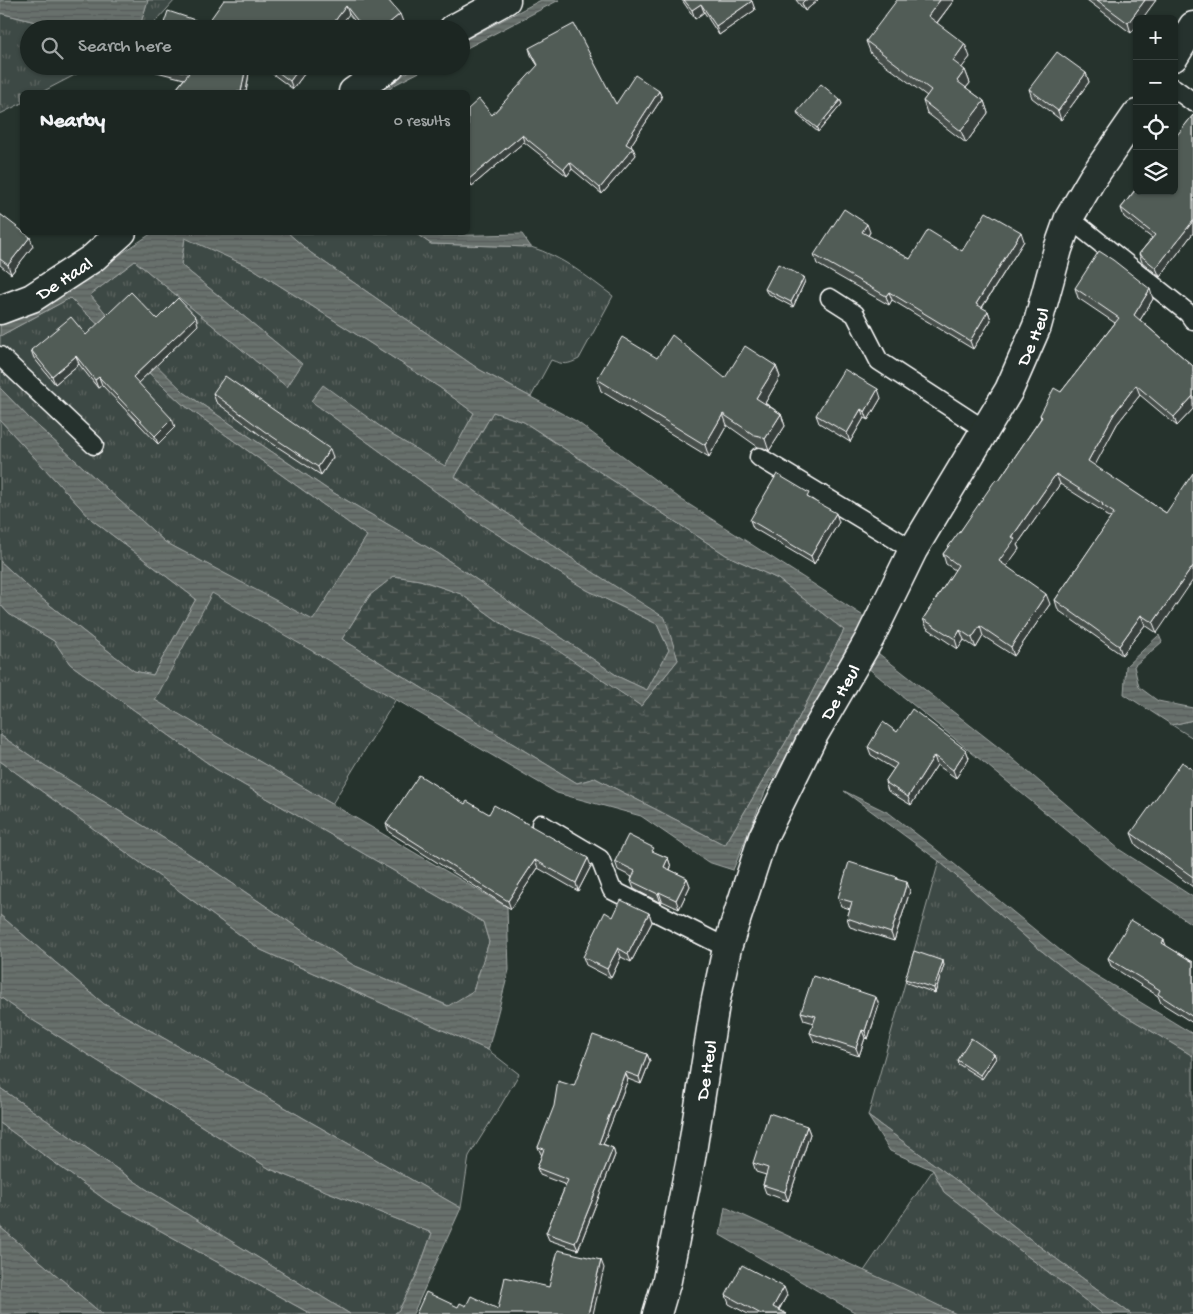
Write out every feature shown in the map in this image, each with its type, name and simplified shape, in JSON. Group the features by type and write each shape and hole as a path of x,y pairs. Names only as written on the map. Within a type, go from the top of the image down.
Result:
{"street":[{"path":"469,20 506,0"},
{"path":"1178,50 1193,26"},
{"path":"356,90 377,75"},
{"name":"De Heul","path":"657,1314 667,1280 689,1167 715,1004 727,948 763,837 813,736 870,638 913,550 1009,390 1037,326 1069,218 1133,120"},
{"name":"De Haal","path":"0,310 32,298 94,258 119,235"}],"lane":[{"path":"1178,91 1193,102"},
{"path":"1069,218 1188,313 1193,320"},
{"path":"830,298 855,314 879,361 985,430"},
{"path":"0,356 94,445"},
{"path":"759,457 913,550"},
{"path":"540,824 600,859 612,890 727,948"}],"green space":[{"path":"148,0 175,0 157,20 142,20"},
{"path":"0,13 28,20 20,20 20,75 75,75 46,90 20,90 20,104 0,114"},
{"path":"290,235 418,235 431,244 531,247 554,256 584,274 613,296 579,359 565,364 551,360 531,397 480,370 311,253"},
{"path":"185,237 252,268 439,387 474,413 445,467 392,435 323,386 311,401 476,521 587,590 657,624 669,650 647,690 619,677 439,554 327,489 185,393 135,347 90,295 135,261 287,387 302,364 181,265"},
{"path":"70,298 181,403 367,536 313,621 165,542 29,418 0,388 0,336"},
{"path":"493,412 524,422 726,555 778,579 844,630 790,735 725,845 595,778 577,783 342,639 370,595 394,576 420,580 461,594 512,631 548,643 641,706 678,660 664,618 577,562 455,477"},
{"path":"0,420 91,519 196,599 153,675 134,671 37,595 0,561"},
{"path":"212,592 396,699 332,804 154,700"},
{"path":"0,604 9,614 54,641 70,664 216,769 483,922 489,942 473,991 449,1006 353,965 183,850 44,765 0,735"},
{"path":"1193,720 1193,738 1172,725"},
{"path":"0,761 261,950 488,1050 519,1074 469,1156 461,1208 104,1004 0,915"},
{"path":"939,861 1038,948 1121,1013 1193,1056 1193,1314 1131,1314 1035,1243 960,1183 868,1116"},
{"path":"0,997 31,1019 270,1169 432,1233 418,1272 399,1310 394,1314 350,1314 146,1189 0,1088"},
{"path":"0,1123 107,1201 311,1314 102,1314 0,1227"},
{"path":"933,1170 944,1192 1103,1314 956,1314 864,1271"}],"shaded area":[{"path":"0,0 148,0 142,20 28,20 0,13"},
{"path":"541,0 559,0 470,46 470,37"},
{"path":"403,75 414,75 388,90 377,90"},
{"path":"522,234 531,247 431,244 418,235"},
{"path":"149,235 290,235 311,253 480,370 576,421 682,500 865,617 860,639 1007,754 1120,850 1193,897 1193,925 1129,881 846,650 810,718 766,790 733,870 708,862 641,816 557,793 212,593 155,700 507,907 509,970 488,1050 261,950 0,761 0,735 44,765 183,850 353,965 448,1006 473,991 489,942 483,922 216,769 70,664 54,641 9,614 0,604 0,561 37,595 134,671 153,675 196,599 91,519 0,420 0,388 29,418 165,542 313,620 367,536 181,403 70,298 0,336 0,325 51,301","holes":["185,238 252,268 439,387 474,413 445,466 392,435 323,385 311,401 476,521 587,590 657,624 669,650 647,690 619,677 439,554 327,489 185,393 144,353 135,347 90,295 135,261 287,387 302,364 181,265","493,412 524,422 726,555 778,579 844,630 790,735 725,845 595,778 577,783 342,639 370,595 394,576 420,580 461,594 512,631 548,644 641,706 678,660 665,618 577,562 455,477"]},
{"path":"1159,635 1162,642 1134,666 1139,687 1158,701 1193,708 1193,720 1172,725 1124,694 1126,666"},
{"path":"844,791 889,813 1077,964 1193,1034 1193,1056 1121,1013 1038,948 939,861"},
{"path":"0,915 104,1004 461,1208 413,1314 394,1314 399,1310 418,1272 432,1233 270,1169 31,1019 0,997"},
{"path":"0,1088 146,1189 350,1314 311,1314 107,1201 0,1123"},
{"path":"868,1116 960,1183 1035,1243 1131,1314 1103,1314 944,1192 933,1170 890,1151"},
{"path":"725,1207 956,1314 858,1314 720,1235"},
{"path":"0,1227 102,1314 0,1314"}],"building":[{"path":"224,0 388,0 400,14 393,20 357,20 346,6 336,20 210,20"},
{"path":"684,0 752,1 716,26 701,4 692,10"},
{"path":"897,0 940,0 928,16 965,44 953,61 965,70 957,81 984,101 961,131 923,101 931,90 866,41"},
{"path":"1097,0 1145,0 1128,23"},
{"path":"168,11 195,20 165,20"},
{"path":"574,24 616,104 635,75 659,91 628,139 626,144 633,148 600,188 570,162 564,169 522,135 470,178 470,107 479,99 492,115 538,65 529,48"},
{"path":"1057,52 1086,73 1058,111 1029,89"},
{"path":"187,75 244,75 241,90 176,90"},
{"path":"282,75 294,75 290,81"},
{"path":"821,84 840,100 817,128 797,112"},
{"path":"1193,115 1193,221 1156,268 1139,254 1155,235 1121,208 1133,193 1133,195 1178,195 1178,134"},
{"path":"844,209 867,224 862,232 910,259 928,230 962,251 986,212 1021,232 976,304 988,311 970,341 889,292 886,296 814,255"},
{"path":"0,214 20,229 20,235 30,237 8,265 0,259"},
{"path":"1099,251 1150,289 1134,315 1193,366 1193,396 1174,417 1136,385 1114,414 1088,461 1166,513 1193,473 1193,566 1153,623 1141,615 1119,646 1055,600 1114,513 1056,474 1012,537 1015,539 999,561 1046,594 1011,647 980,626 972,638 960,630 955,639 923,619 958,565 943,554 996,479 999,480 1042,417 1040,415 1054,388 1061,392 1119,318 1075,288"},
{"path":"778,264 804,277 791,302 765,289"},
{"path":"131,292 157,319 178,298 196,317 133,377 172,419 155,436 99,377 95,380 76,356 52,376 31,350 71,317 86,335"},
{"path":"672,335 725,378 745,346 776,366 756,398 781,414 765,439 754,435 723,414 705,445 597,379 622,337 657,358"},
{"path":"844,369 878,389 865,412 861,409 847,433 816,415"},
{"path":"225,376 330,449 318,467 264,431 213,393"},
{"path":"777,474 809,493 807,497 836,513 811,556 750,520"},
{"path":"912,709 966,750 953,770 934,756 908,797 885,782 897,764 868,747 883,722 897,732"},
{"path":"1182,762 1193,770 1193,877 1131,833"},
{"path":"419,775 465,804 467,801 489,814 494,805 588,858 576,883 535,860 508,901 386,824"},
{"path":"628,835 654,848 652,851 668,858 664,867 687,878 676,900 631,881 635,871 615,861"},
{"path":"849,862 907,882 891,933 847,918 852,902 838,898"},
{"path":"621,900 649,913 628,954 618,948 607,969 583,957 605,912 613,917"},
{"path":"1131,920 1164,940 1162,943 1193,962 1193,1017 1158,994 1160,990 1108,958"},
{"path":"914,951 943,961 934,988 905,979"},
{"path":"813,976 876,997 865,1031 862,1030 856,1048 810,1033 816,1016 801,1012"},
{"path":"593,1035 647,1054 639,1077 625,1072 599,1143 613,1148 575,1243 546,1233 568,1180 537,1168 544,1149 538,1147 554,1106 558,1081 574,1086"},
{"path":"971,1038 994,1054 980,1075 957,1060"},
{"path":"769,1113 807,1126 785,1192 763,1185 768,1168 753,1163"},
{"path":"558,1250 601,1260 588,1314 416,1314 426,1292 458,1307 460,1303 466,1306 471,1296 498,1309 505,1277 549,1287"},
{"path":"742,1265 784,1287 773,1307 787,1314 761,1314 726,1295"}]}
